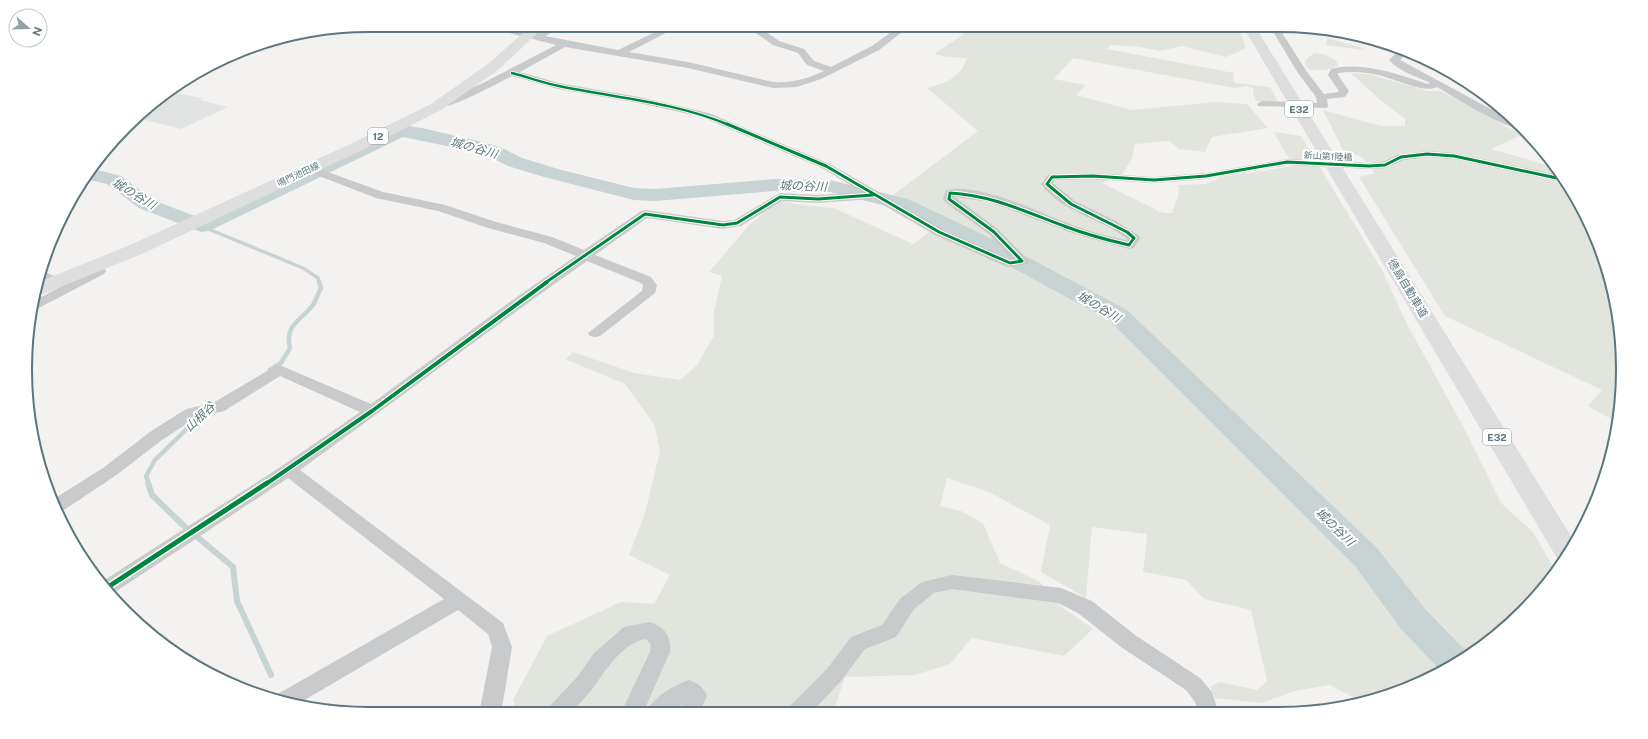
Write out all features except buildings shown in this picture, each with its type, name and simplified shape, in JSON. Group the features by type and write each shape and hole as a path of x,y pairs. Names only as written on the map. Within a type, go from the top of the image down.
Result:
{"main road":[{"name":"徳島自動車道","path":"1252,32 1428,320 1564,549"},
{"name":"鳴門池田線","path":"49,279 93,268 377,137 436,107 494,67 534,33"}],"street":[{"path":"618,54 663,32"},
{"path":"760,32 776,43 801,51 804,53 804,58 807,62 832,70"},
{"path":"534,33 564,44 688,65 773,85 786,86 808,82 858,56 877,48 896,32"},
{"path":"1262,104 1323,106 1321,97 1303,73 1277,32"},
{"path":"436,107 471,93 512,73 564,44"},
{"path":"1400,55 1394,60 1398,65 1425,76 1487,112 1504,119"},
{"path":"1321,97 1341,96 1344,91 1333,75 1334,71 1345,68 1382,73 1427,87 1442,86"},
{"path":"512,73 558,86 640,100 705,115 826,166 873,195"},
{"name":"新山第1陸橋","path":"873,195 939,232 1010,263 1022,261 994,232 950,199 950,193 958,193 995,200 1066,227 1129,245 1134,238 1125,230 1072,204 1060,196 1047,184 1052,177 1093,176 1154,180 1206,176 1287,162 1369,166 1385,165 1401,157 1427,154 1454,156 1556,178"},
{"path":"310,169 380,195 441,208 492,225 548,240 646,280 650,285 648,293 595,333"},
{"path":"111,585 288,470 372,411 516,304 645,214 723,225 737,223 780,197 818,199 873,195"},
{"path":"38,304 99,271 93,268"},
{"path":"60,504 109,472 156,436 192,413 218,407 279,370 372,411"},
{"path":"288,470 496,629 502,647 491,707"},
{"path":"803,707 834,675 858,643 889,631 907,604 929,587 952,582 1061,596 1085,607 1128,641 1193,684 1205,698 1207,707"},
{"path":"291,697 448,607 458,599"},
{"path":"562,707 585,682 601,659 631,633 650,630 661,641 660,652 635,707"},
{"path":"664,707 689,689 698,696 692,707"}],"shaded area":[{"path":"965,32 1240,32 1246,48 1226,57 1182,46 1160,51 1140,47 1111,45 1107,49 1234,73 1233,81 1236,83 1270,87 1278,102 1256,101 1253,94 1253,88 1247,86 1234,88 1073,58 1054,79 1086,85 1076,95 1132,110 1216,102 1247,104 1268,128 1212,137 1205,152 1179,149 1169,141 1135,144 1132,158 1122,175 1102,183 1163,213 1172,213 1178,197 1179,185 1206,184 1221,177 1293,166 1274,132 1301,136 1382,270 1406,322 1465,430 1501,503 1533,532 1553,566 1517,608 1484,637 1447,662 1408,681 1387,689 1355,698 1330,685 1294,691 1262,703 1215,698 1210,687 1220,682 1257,690 1267,681 1251,610 1204,599 1186,580 1143,572 1147,534 1092,527 1086,598 1041,572 1050,525 989,492 947,478 940,506 961,511 983,523 1000,563 1040,582 1059,605 1093,629 1064,656 972,638 950,664 915,675 845,677 835,707 515,707 513,700 547,636 621,602 654,604 670,575 629,555 645,513 660,451 654,424 625,384 565,359 573,352 634,373 680,380 697,365 714,336 714,312 722,276 709,272 750,224 779,201 834,208 913,244 943,222 893,195 978,131 927,88 952,79 961,70 967,58 947,57 934,54"},
{"path":"1327,38 1363,48 1363,50 1326,45"},
{"path":"1315,53 1323,54 1336,60 1338,66 1323,70 1308,69 1305,62"},
{"path":"1351,73 1368,74 1428,91 1441,91 1521,135 1491,149 1547,165 1571,201 1581,220 1598,261 1610,304 1616,370 1612,420 1588,406 1602,390 1445,316 1359,177 1375,173 1362,157 1343,150 1323,110 1381,126 1405,126 1405,119 1378,98"},
{"path":"176,93 203,98 200,100 228,107 181,129 143,120"}],"waterway":[{"name":"城の谷川","path":"94,175 114,180 146,204 201,226 401,131 422,134 475,146 493,151 515,162 551,173 634,194 655,195 775,185 830,186 901,203 995,249 1118,315 1366,557 1413,619 1452,659"},
{"name":"山根谷","path":"201,226 303,268 318,278 320,283"},
{"name":"山根谷","path":"270,370 281,363 290,348 289,334 291,329 313,305 321,288 319,282"},
{"name":"山根谷","path":"149,484 146,476 155,460 202,414"},
{"name":"山根谷","path":"148,483 152,495 183,525 233,567 237,601 271,675"}],"cycle path":[{"path":"512,73 558,86 639,100 705,115 826,166 939,232 1010,263 1022,261 994,232 949,199 950,193 980,196 1008,204 1080,232 1129,245 1134,238 1112,223 1071,204 1047,184 1052,177 1093,176 1154,180 1206,176 1287,162 1369,166 1385,165 1401,157 1427,154 1454,156 1556,178"},
{"path":"111,585 288,470 372,411 516,304 645,214 723,225 737,223 780,197 818,199 873,195"}]}
